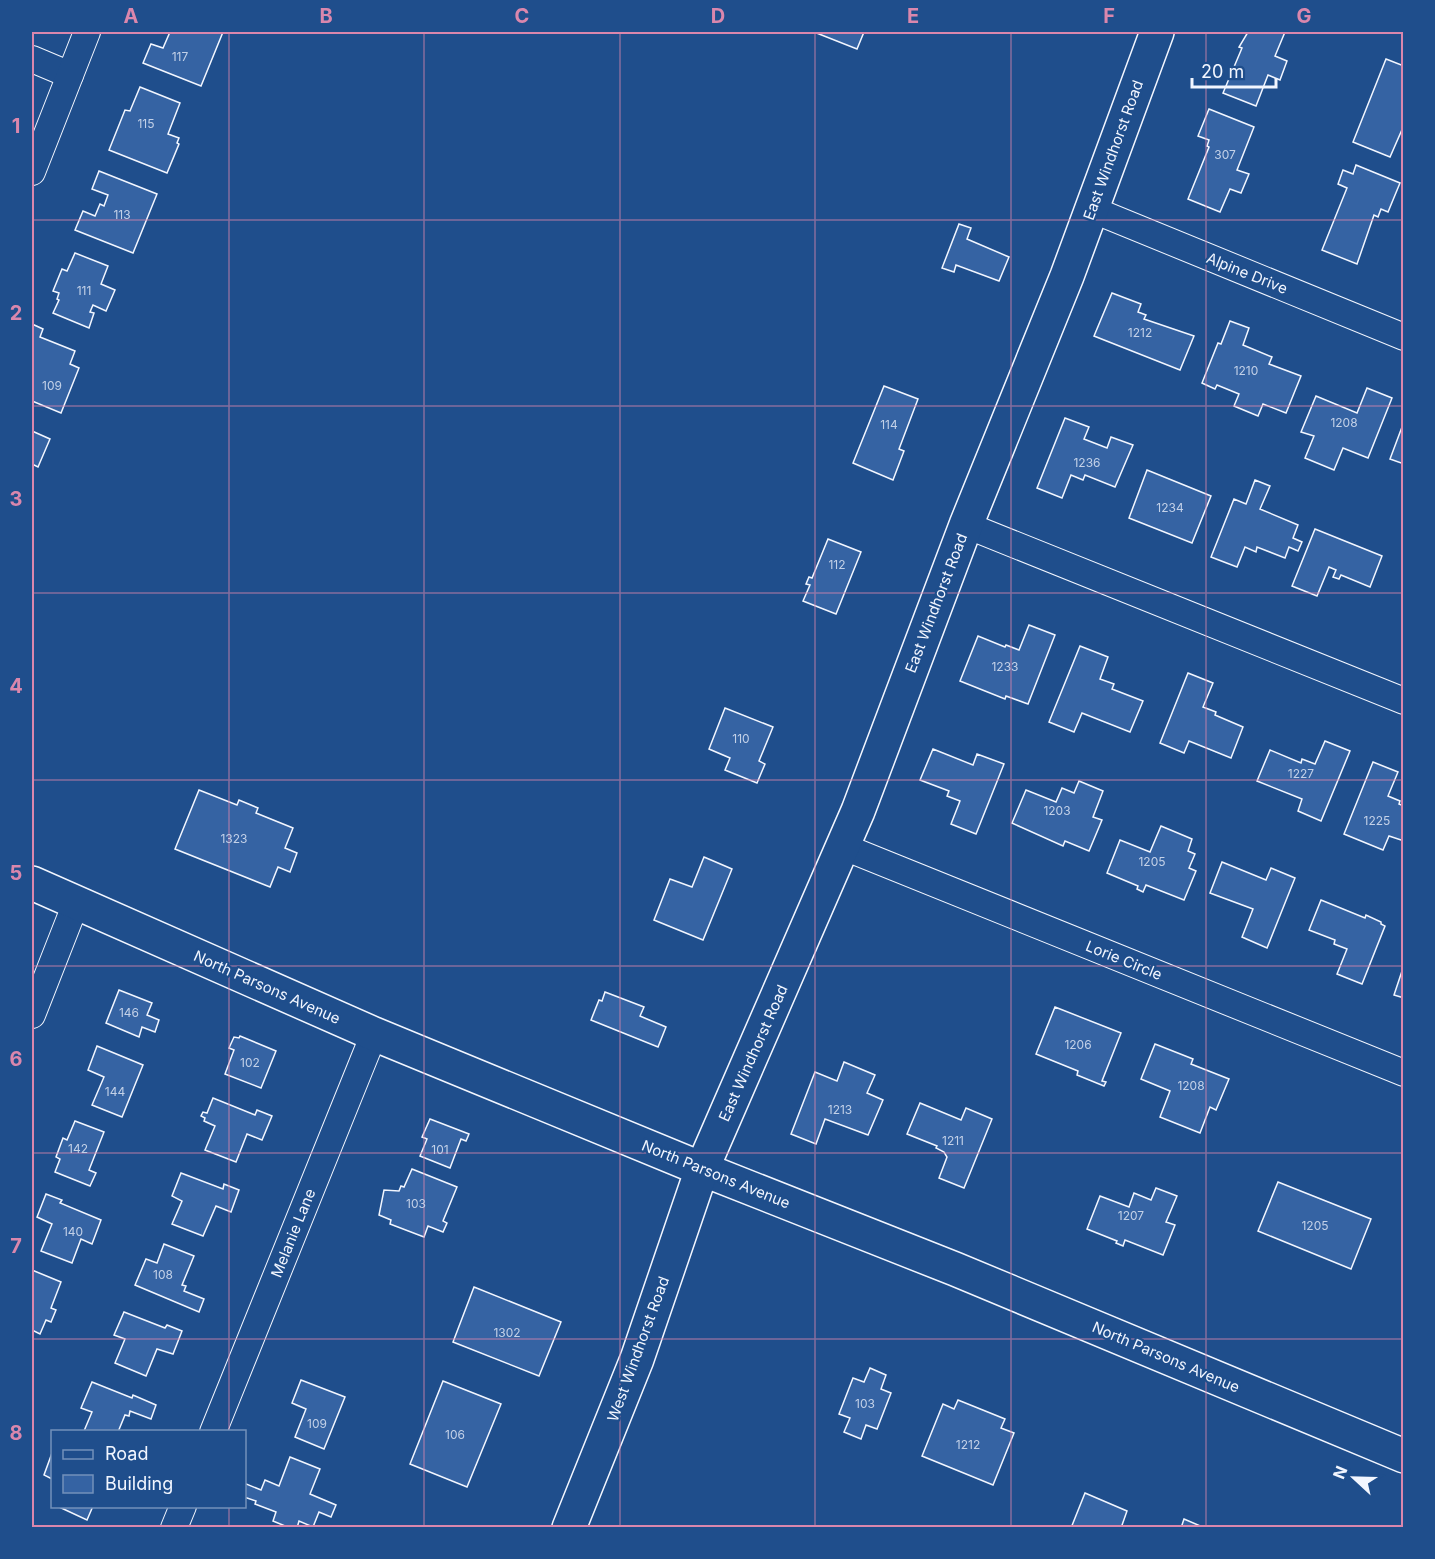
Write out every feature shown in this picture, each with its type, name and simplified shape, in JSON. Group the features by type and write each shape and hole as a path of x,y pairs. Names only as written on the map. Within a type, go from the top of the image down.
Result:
{"street":[{"path":"32,172 87,32"},
{"name":"East Windhorst Road","path":"702,1169 844,847 966,525 1067,276 1157,32"},
{"path":"32,59 70,75"},
{"name":"Alpine Drive","path":"1091,208 1404,337"},
{"path":"966,525 1404,701"},
{"name":"Lorie Circle","path":"844,847 1404,1073"},
{"name":"North Parsons Avenue","path":"32,883 374,1034 702,1169 955,1269 1404,1455"},
{"path":"32,1015 76,903"},
{"name":"Melanie Lane","path":"213,1430 374,1034"},
{"name":"West Windhorst Road","path":"569,1527 637,1359 702,1169"},
{"path":"174,1527 182,1508"}],"building":[{"path":"170,32 223,32 201,86 143,63 151,44 163,48"},
{"path":"814,32 864,32 857,49"},
{"path":"1248,32 1285,32 1275,56 1287,61 1280,80 1268,75 1256,106 1223,93 1242,48 1239,47"},
{"path":"1386,59 1404,66 1404,125 1390,157 1353,142"},
{"path":"140,87 180,103 168,134 179,138 177,143 179,144 167,173 109,150 125,110 130,111"},
{"path":"1209,109 1254,127 1237,170 1249,174 1241,193 1230,189 1220,212 1188,199 1209,147 1207,146 1209,140 1198,136"},
{"path":"1356,165 1400,183 1388,212 1381,209 1378,217 1374,215 1357,264 1322,250 1347,188 1338,184 1343,170 1353,174"},
{"path":"99,171 157,194 133,253 75,230 83,211 95,216 100,204 104,206 108,195 92,189"},
{"path":"959,224 971,228 967,239 1009,257 999,281 956,265 954,272 942,268"},
{"path":"75,253 108,266 101,284 115,290 106,311 93,305 90,312 94,313 89,328 53,313 59,300 57,299 59,293 53,291 62,269 67,271"},
{"path":"1112,293 1141,304 1138,312 1146,315 1144,319 1194,336 1180,370 1094,336"},
{"path":"1230,321 1249,328 1243,345 1272,357 1269,364 1301,376 1286,413 1263,404 1258,416 1234,406 1239,394 1217,385 1215,389 1202,383 1218,343 1221,344"},
{"path":"32,324 43,329 40,337 75,351 70,364 79,368 61,413 32,401"},
{"path":"884,386 918,399 899,449 904,451 893,480 853,463"},
{"path":"1367,388 1392,398 1368,458 1343,448 1334,470 1305,458 1314,436 1301,432 1316,396 1357,413"},
{"path":"1065,418 1089,427 1084,439 1107,448 1111,437 1133,445 1115,487 1085,475 1083,480 1071,475 1062,498 1037,488"},
{"path":"1402,427 1404,427 1404,464 1390,459"},
{"path":"32,431 50,439 38,467 32,464"},
{"path":"1147,470 1211,496 1192,543 1129,518"},
{"path":"1255,480 1270,486 1260,509 1298,525 1293,538 1302,542 1298,551 1289,547 1285,558 1257,547 1256,552 1245,547 1237,567 1211,557 1234,499 1246,504"},
{"path":"1315,529 1382,556 1370,587 1341,575 1339,579 1333,577 1336,570 1329,567 1317,596 1292,586"},
{"path":"828,539 861,552 836,614 803,601 810,585 806,584 809,577 812,578"},
{"path":"1029,625 1055,635 1028,704 1006,696 1005,699 960,681 978,636 1019,650"},
{"path":"1080,646 1108,657 1100,679 1114,684 1112,689 1143,701 1130,732 1082,713 1074,732 1049,722"},
{"path":"1188,673 1213,683 1203,707 1243,727 1231,758 1189,741 1184,753 1160,743"},
{"path":"725,708 773,727 759,761 765,764 757,783 725,770 730,758 709,749"},
{"path":"1325,741 1350,751 1321,821 1298,811 1302,799 1257,781 1270,750 1301,763 1302,759 1315,764"},
{"path":"933,749 973,765 977,754 1004,764 976,834 951,824 960,801 947,796 949,791 920,780"},
{"path":"1373,762 1398,772 1388,796 1400,801 1399,804 1404,806 1404,841 1389,836 1383,850 1344,834"},
{"path":"1079,781 1103,791 1093,817 1102,820 1089,851 1065,841 1063,846 1012,823 1026,790 1056,802 1062,788 1074,793"},
{"path":"199,790 237,805 239,800 258,808 256,813 293,828 285,848 297,853 290,872 278,867 270,887 175,849"},
{"path":"1161,826 1192,839 1188,851 1195,854 1189,868 1196,871 1184,900 1146,885 1143,892 1137,889 1138,886 1107,873 1120,840 1150,852"},
{"path":"704,857 732,869 703,940 654,920 670,879 692,887"},
{"path":"1222,862 1266,880 1271,868 1295,878 1267,948 1242,937 1253,909 1210,893"},
{"path":"1321,900 1365,918 1366,915 1385,926 1362,984 1337,974 1347,949 1334,944 1335,940 1309,930"},
{"path":"1404,965 1404,998 1394,995"},
{"path":"119,990 152,1003 147,1015 159,1020 155,1032 142,1027 139,1037 106,1023"},
{"path":"605,992 644,1007 640,1016 666,1027 658,1047 591,1020"},
{"path":"1055,1007 1121,1033 1102,1081 1106,1082 1104,1086 1077,1075 1078,1071 1036,1054"},
{"path":"240,1036 276,1051 261,1088 225,1074 234,1050 229,1048 234,1037 239,1038"},
{"path":"1155,1044 1193,1059 1191,1064 1229,1079 1216,1110 1210,1107 1200,1133 1160,1117 1170,1091 1141,1079"},
{"path":"97,1046 143,1065 122,1117 92,1105 104,1077 88,1070"},
{"path":"844,1062 875,1075 867,1093 883,1100 868,1135 825,1119 816,1144 791,1134 815,1072 837,1081"},
{"path":"213,1098 255,1115 257,1110 272,1116 262,1140 247,1134 236,1162 205,1150 215,1126 204,1121 205,1118 201,1116 203,1112 207,1113"},
{"path":"920,1103 961,1120 966,1108 992,1119 964,1188 939,1178 947,1157 944,1152 936,1148 937,1146 907,1134"},
{"path":"430,1119 469,1134 466,1141 461,1139 450,1168 420,1156 427,1139 422,1137"},
{"path":"75,1121 104,1132 89,1170 96,1173 90,1186 55,1172 60,1159 56,1157 63,1138 67,1140"},
{"path":"412,1169 457,1187 443,1221 447,1223 443,1232 428,1226 424,1237 390,1224 391,1220 379,1215 384,1190 399,1191 401,1186 404,1187"},
{"path":"181,1173 223,1189 224,1184 239,1190 231,1212 216,1206 203,1236 172,1224 182,1201 172,1196"},
{"path":"1278,1182 1371,1219 1351,1269 1258,1231"},
{"path":"1156,1188 1177,1196 1166,1222 1175,1225 1163,1255 1125,1240 1123,1246 1116,1243 1117,1241 1087,1229 1100,1196 1129,1207 1134,1193 1151,1200"},
{"path":"46,1194 62,1200 60,1203 101,1220 92,1244 81,1239 72,1263 41,1251 52,1224 37,1217"},
{"path":"164,1244 194,1256 182,1285 186,1286 184,1291 204,1299 199,1312 135,1285 146,1259 157,1263"},
{"path":"32,1270 61,1282 51,1308 56,1310 51,1322 46,1320 40,1334 32,1330"},
{"path":"474,1287 561,1322 539,1376 453,1342"},
{"path":"124,1312 165,1328 167,1325 182,1331 173,1354 157,1349 146,1376 115,1363 125,1339 114,1335"},
{"path":"870,1368 886,1375 881,1389 891,1393 877,1429 866,1425 861,1439 844,1432 850,1418 839,1414 853,1378 864,1382"},
{"path":"301,1380 345,1397 324,1449 295,1437 306,1409 292,1403"},
{"path":"443,1381 501,1404 467,1487 410,1464"},
{"path":"92,1382 156,1405 151,1419 130,1411 129,1416 125,1415 119,1430 84,1430 92,1412 81,1408"},
{"path":"958,1400 1005,1419 1001,1428 1014,1433 993,1485 922,1456 943,1404 954,1409"},
{"path":"51,1456 51,1478 44,1475"},
{"path":"290,1457 320,1469 310,1494 336,1505 331,1517 319,1512 313,1527 299,1521 297,1528 290,1528 273,1521 276,1512 255,1504 256,1501 246,1498 246,1484 261,1490 265,1480 279,1486"},
{"path":"1085,1493 1127,1511 1121,1528 1071,1528"},
{"path":"61,1508 92,1508 87,1520"},
{"path":"1184,1519 1205,1528 1181,1528"}]}
